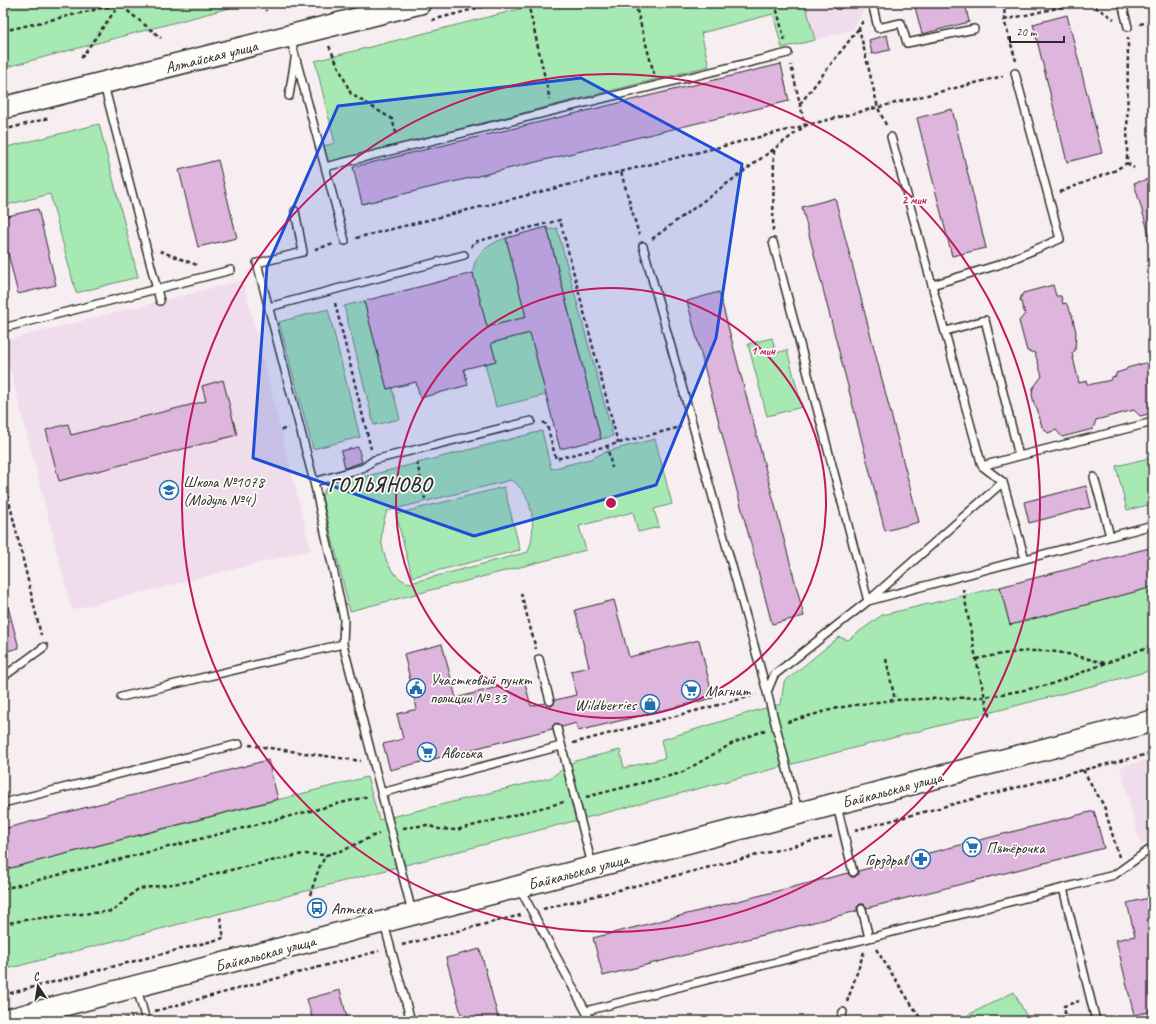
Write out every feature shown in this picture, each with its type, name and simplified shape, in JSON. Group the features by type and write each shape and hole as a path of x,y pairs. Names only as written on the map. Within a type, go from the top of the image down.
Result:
{"street":[{"name":"Алтайская улица","path":"3,108 103,83 292,45 420,3"},
{"name":"Байкальская улица","path":"3,1021 1153,721"}],"lane":[{"path":"1122,3 1128,27"},
{"path":"872,5 878,28 901,23 907,43 974,29"},
{"path":"289,96 292,45"},
{"path":"292,45 345,241"},
{"path":"325,167 788,53"},
{"path":"932,285 998,265 1060,239 1014,73"},
{"path":"103,83 160,301"},
{"path":"891,137 946,331 982,466 1003,482 1025,559"},
{"path":"295,211 303,252 257,263 314,482 344,619 343,644 412,914"},
{"path":"773,242 868,601"},
{"path":"643,246 693,423 799,813"},
{"path":"269,308 464,255"},
{"path":"3,328 231,270"},
{"path":"946,331 985,320 1019,456"},
{"path":"314,482 363,468 374,460 531,421"},
{"path":"982,466 1153,422"},
{"path":"1094,477 1110,536"},
{"path":"767,692 774,675 868,601 1003,482"},
{"path":"868,601 1153,525"},
{"path":"121,697 343,644"},
{"path":"3,676 44,647"},
{"path":"539,659 550,701"},
{"path":"557,728 593,867"},
{"path":"3,803 239,744"},
{"path":"381,793 561,746"},
{"path":"836,804 853,872"},
{"path":"586,1011 1114,875 1153,847"},
{"path":"518,887 591,1021"},
{"path":"1063,888 1096,1021"},
{"path":"862,909 869,938"},
{"path":"384,922 411,1021"},
{"path":"136,986 145,1018"},
{"path":"840,1021 843,1012"}],"path":[{"path":"118,3 161,38"},
{"path":"81,58 118,3"},
{"path":"3,31 118,3 124,3"},
{"path":"264,3 266,11"},
{"path":"528,3 553,111"},
{"path":"636,3 657,86"},
{"path":"774,3 788,53 805,126"},
{"path":"303,252 1019,72 1004,20 1005,3"},
{"path":"1004,20 1079,3"},
{"path":"1089,3 1128,27 1153,21"},
{"path":"800,104 859,28 872,5"},
{"path":"1127,163 1128,27"},
{"path":"859,28 878,108 891,137"},
{"path":"329,46 351,94 392,118 400,149"},
{"path":"621,172 643,246 805,126"},
{"path":"773,242 774,149"},
{"path":"1127,163 1134,168"},
{"path":"1055,193 1114,171 1127,163"},
{"path":"464,255 474,242 560,220 618,443"},
{"path":"145,245 217,274"},
{"path":"332,290 374,460"},
{"path":"531,421 540,420 547,425 556,459 693,423"},
{"path":"607,445 612,468"},
{"path":"415,449 425,499"},
{"path":"3,476 44,647"},
{"path":"961,576 976,659 990,719"},
{"path":"522,593 539,659"},
{"path":"976,659 1006,653 1038,650 1072,655 1105,663"},
{"path":"886,659 895,700"},
{"path":"561,746 767,692"},
{"path":"239,744 374,763"},
{"path":"117,1021 145,1018 391,947 844,833 1153,752"},
{"path":"1083,770 1104,806 1123,869"},
{"path":"3,889 381,793"},
{"path":"3,924 30,919 113,911 138,889 192,881 217,873 303,854 326,855 344,850 373,836 391,831"},
{"path":"310,895 319,868 326,855"},
{"path":"3,995 224,938 220,917"},
{"path":"843,1012 869,938"},
{"path":"869,938 922,1021"},
{"path":"1064,1006 1066,1021"}],"highlighted area":[{"path":"581,78 742,164 716,338 656,485 474,536 253,458 267,267 338,106"}],"shaded area":[{"path":"805,3 867,3 867,5 852,30 815,40"},
{"name":"Школа №1078 (Модуль №4)","path":"243,280 311,550 72,610 3,341"},
{"path":"1153,758 1153,838 1141,845 1120,767"}],"green space":[{"path":"3,3 248,3 3,68"},
{"path":"543,3 805,3 815,40 782,48 773,14 701,33 709,66 328,162 324,146 335,143 315,61"},
{"path":"99,124 138,277 76,293 50,194 3,206 3,148"},
{"path":"557,228 613,436 601,439 548,230"},
{"path":"506,238 526,317 487,327 474,277 474,266 476,260 484,250 494,243"},
{"path":"364,301 387,389 392,388 400,419 374,425 344,306"},
{"path":"328,309 360,437 313,449 279,322"},
{"path":"530,333 546,395 496,407 485,364 496,361 491,343"},
{"path":"772,338 776,353 787,350 802,407 767,416 748,344"},
{"path":"542,431 551,469 590,459 608,451 655,439 672,504 654,509 659,527 638,532 633,512 579,526 586,550 350,611 322,497 325,489 332,485","holes":["511,480 519,486 525,494 532,513 533,523 531,543 528,552 410,583 396,575 391,569 384,554 381,537 382,527 387,511"]},
{"path":"1153,457 1153,504 1127,510 1116,466"},
{"path":"504,487 520,550 412,577 396,514"},
{"path":"1000,587 1010,625 1153,587 1153,670 3,970 3,870 367,777 379,820 550,778 575,761 620,750 624,768 665,758 661,740 781,704 784,682 839,637 848,640 882,615"},
{"path":"1014,992 1029,1021 956,1021"}],"building":[{"path":"914,3 965,3 969,22 922,34"},
{"path":"1067,15 1102,153 1067,162 1033,24"},
{"path":"887,35 890,50 872,54 869,40"},
{"path":"781,64 789,101 362,204 353,167"},
{"path":"952,109 986,248 952,256 917,118"},
{"path":"218,160 237,238 198,247 179,170"},
{"path":"1153,178 1153,234 1149,234 1134,183"},
{"path":"835,198 919,522 885,531 802,207"},
{"path":"38,209 56,285 18,294 3,233 3,217"},
{"path":"547,227 601,439 560,449 530,333 491,343 496,361 464,369 468,385 420,398 416,382 387,389 364,301 473,273 487,327 526,317 506,238"},
{"path":"1053,285 1056,296 1061,296 1063,304 1066,303 1072,315 1076,332 1075,351 1072,353 1079,383 1086,381 1088,385 1111,380 1112,377 1116,376 1116,373 1126,370 1127,368 1153,361 1153,413 1140,416 1134,410 1096,420 1093,429 1062,437 1056,430 1048,433 1042,427 1032,394 1033,388 1042,376 1035,353 1027,351 1019,321 1025,314 1020,299 1023,293"},
{"path":"719,292 804,616 772,624 687,301"},
{"path":"223,380 237,435 59,481 46,430 68,424 71,435 206,401 202,386"},
{"path":"358,447 362,462 345,468 341,451"},
{"path":"1086,486 1091,507 1029,523 1024,502"},
{"path":"1153,547 1153,587 1010,625 1000,587"},
{"path":"614,600 629,657 699,640 713,698 578,731 576,723 562,727 560,724 556,723 553,725 552,729 390,770 383,744 403,739 397,714 417,709 404,654 442,644 456,698 524,680 531,706 545,703 551,706 554,704 555,700 576,695 571,671 589,667 575,610"},
{"path":"8,607 19,648 3,652 3,608"},
{"path":"268,760 278,799 3,870 3,829"},
{"path":"1094,811 1104,848 867,908 864,904 860,904 857,907 857,911 603,976 593,938 848,873 851,877 855,877 858,874 858,871"},
{"path":"1153,897 1153,1011 1134,1015 1116,940 1135,936 1127,903"},
{"path":"480,949 499,1021 463,1021 446,958"},
{"path":"340,990 348,1021 313,1021 307,999"}],"place":[{"name":"Школа №1078 (Модуль №4)","path":"169,490"},
{"name":"Участковый пункт полиции № 33","path":"416,688"},
{"name":"Магнит","path":"691,690"},
{"name":"Wildberries","path":"650,704"},
{"name":"Авоська","path":"427,752"},
{"name":"Пятёрочка","path":"972,847"},
{"name":"Горздрав","path":"921,859"},
{"name":"Аптека","path":"317,908"}],"district":[{"name":"ГОЛЬЯНОВО","path":"380,484"}]}
